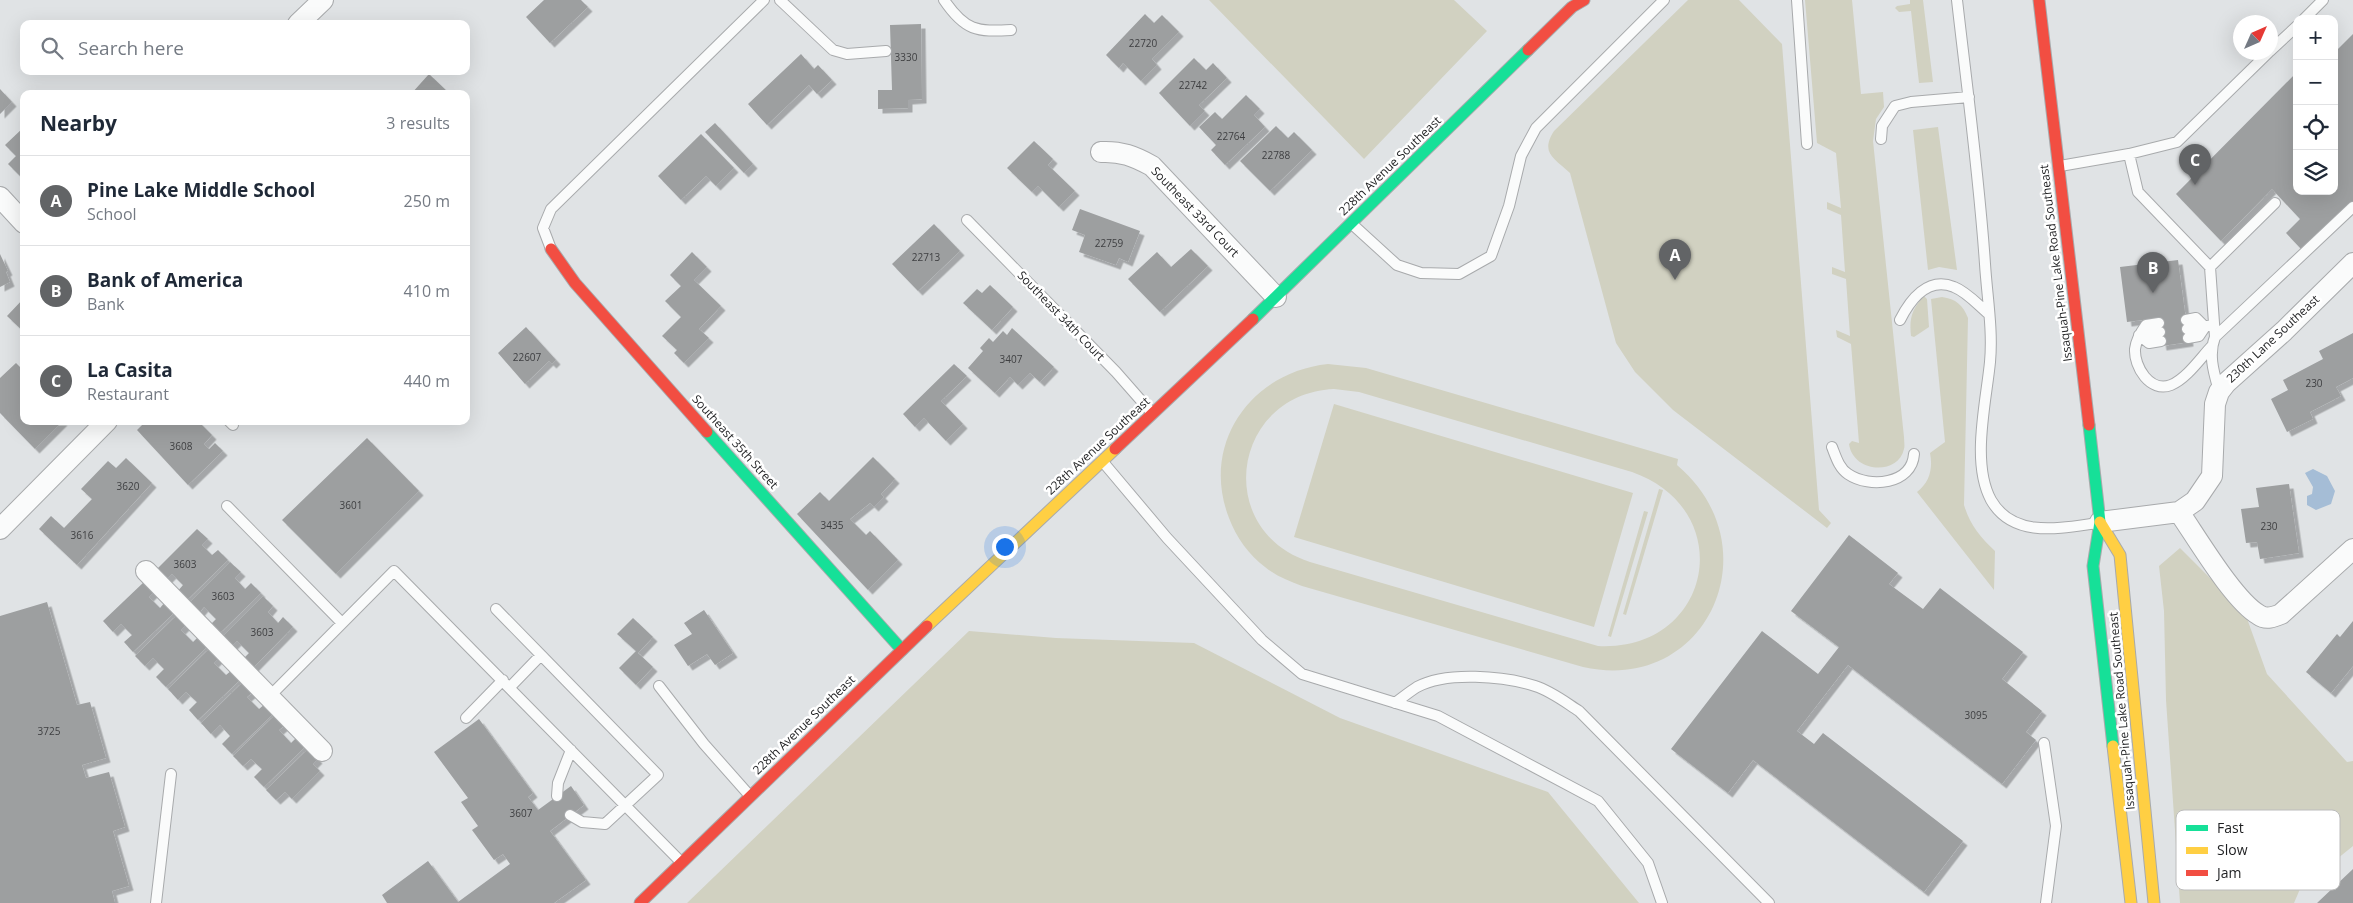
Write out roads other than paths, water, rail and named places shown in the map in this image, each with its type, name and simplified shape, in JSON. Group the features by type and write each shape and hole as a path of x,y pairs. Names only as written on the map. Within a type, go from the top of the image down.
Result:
{"main road":[{"name":"Issaquah-Pine Lake Road Southeast","path":"2039,0 2100,522 2093,566 2131,903"},
{"name":"228th Avenue Southeast","path":"640,903 902,650 1276,297 1574,2"},
{"name":"Southeast 35th Street","path":"551,249 575,283 902,650"},
{"name":"Issaquah-Pine Lake Road Southeast","path":"2100,522 2120,555 2154,903"}],"street":[{"path":"302,20 323,0"},
{"name":"Southeast 33rd Court","path":"1101,152 1126,154 1152,166 1276,297"},
{"path":"0,197 20,219"},
{"name":"230th Lane Southeast","path":"2179,512 2195,501 2212,476 2215,404 2219,392 2226,383 2284,331 2353,263"},
{"path":"0,529 102,425"},
{"path":"2100,522 2179,512 2229,584 2260,616 2271,618 2282,614 2353,549"},
{"path":"146,571 322,751"}],"lane":[{"path":"551,249 544,228 551,209 764,0"},
{"path":"780,0 833,50 847,54 886,51"},
{"path":"944,0 956,15 980,32 1011,30"},
{"path":"1352,223 1397,265 1421,274 1459,274 1491,256 1510,206 1521,156 1536,128 1664,0"},
{"path":"1797,0 1807,144"},
{"path":"1956,0 1979,184 1991,350 1981,451 1982,477 1991,500 2003,515 2022,526 2051,530 2100,522"},
{"path":"2308,15 2323,0"},
{"path":"2278,44 2293,30"},
{"path":"2059,166 2129,154 2177,142 2262,60"},
{"path":"1882,139 1882,126 1895,106 1913,102 1969,97"},
{"path":"2129,154 2138,192 2210,267"},
{"path":"2219,392 2213,370 2213,342 2209,326 2210,267 2275,203"},
{"path":"2140,335 2149,343 2160,332 2146,325 2140,335 2135,349 2139,368 2143,376 2157,386 2164,386 2178,381 2213,342 2353,207"},
{"name":"Southeast 34th Court","path":"967,220 1116,372 1152,414"},
{"path":"1900,320 1918,292 1936,284 1954,286 1988,314"},
{"path":"2196,318 2209,326 2199,336 2187,329 2196,318"},
{"path":"1832,447 1838,462 1846,473 1860,481 1893,480 1905,474 1913,464 1914,454"},
{"path":"1102,461 1167,538 1262,640 1302,674 1438,716 1598,801 1648,863 1662,903"},
{"path":"227,506 342,623"},
{"path":"269,697 394,571 682,862"},
{"path":"496,609 658,775 605,824 582,822 570,815"},
{"path":"466,718 541,655"},
{"path":"1395,703 1418,686 1454,678 1490,676 1535,686 1552,693 1578,711 1769,903"},
{"path":"659,686 704,744 751,796"},
{"path":"2044,743 2056,826 2046,903"},
{"path":"557,796 558,783 571,750"},
{"path":"156,903 171,774"}],"water":[{"path":"2313,469 2327,476 2335,491 2331,504 2316,510 2307,505 2307,496 2312,494 2313,487 2305,473"}],"place":[{"name":"La Casita","path":"2195,185"},
{"name":"Pine Lake Middle School","path":"1675,280"},
{"name":"Bank of America","path":"2153,293"}]}
